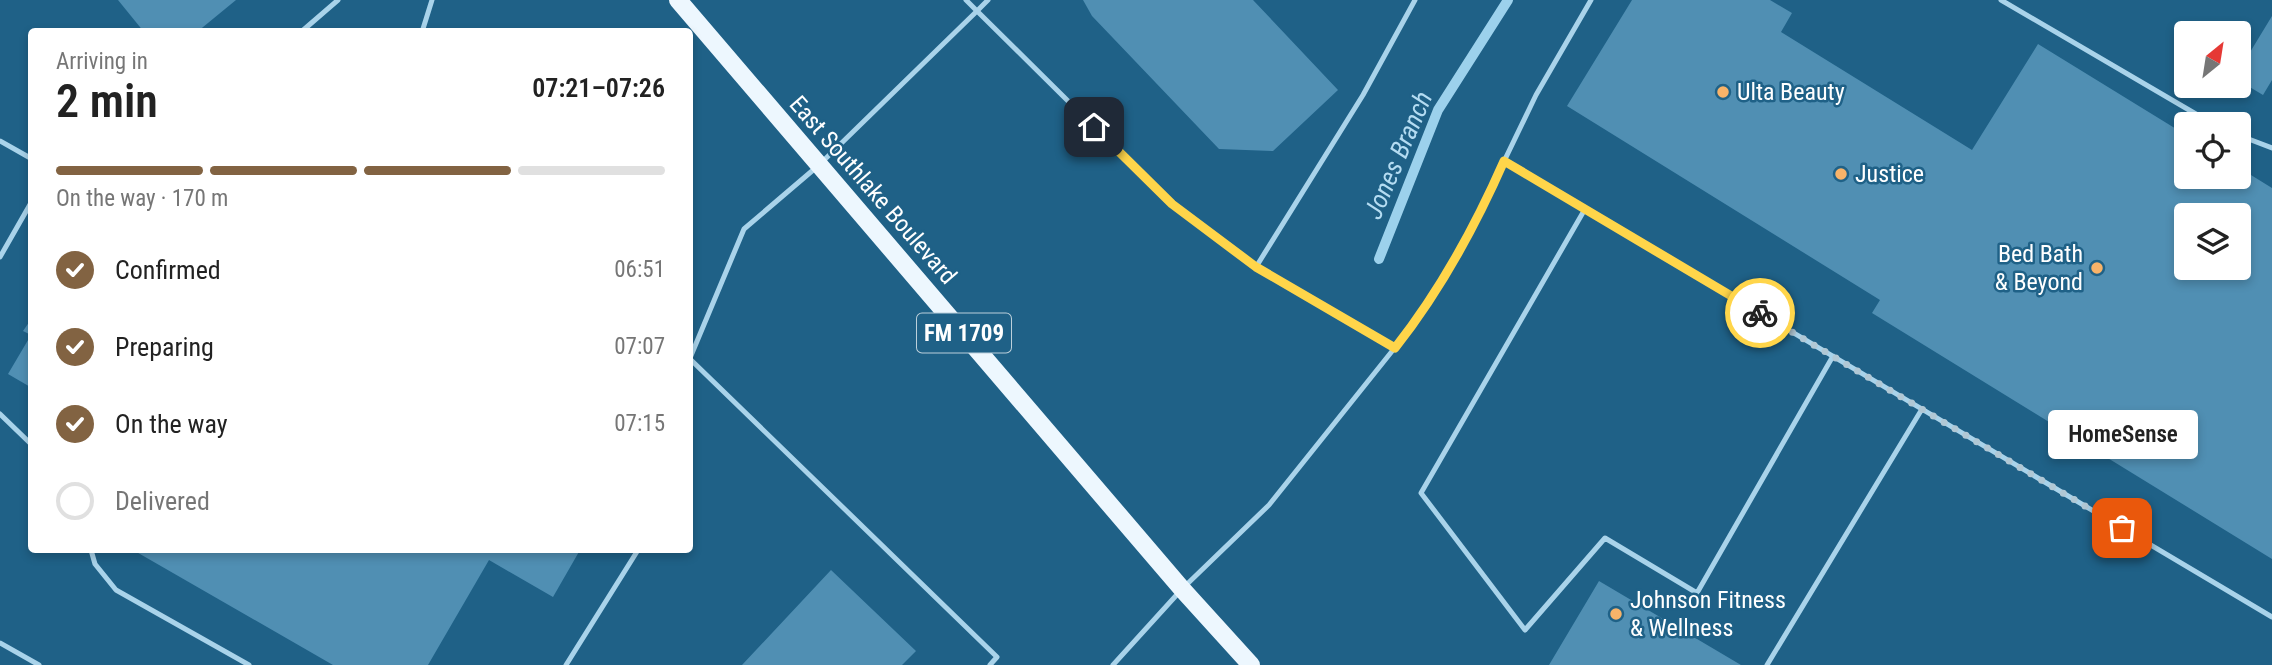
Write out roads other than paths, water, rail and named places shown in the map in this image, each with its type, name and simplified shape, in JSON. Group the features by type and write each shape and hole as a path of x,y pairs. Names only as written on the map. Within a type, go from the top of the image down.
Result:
{"main road":[{"name":"East Southlake Boulevard","path":"678,0 1182,589 1251,665"}],"lane":[{"path":"306,28 338,0"},
{"path":"423,28 432,0"},
{"path":"966,0 1172,204 1256,267 1395,348"},
{"path":"693,352 744,229 820,165 988,0"},
{"path":"1256,267 1363,94 1415,0"},
{"path":"1113,665 1182,589 1269,505 1434,295 1485,203 1536,95 1591,0"},
{"path":"2001,0 2192,112"},
{"path":"2251,140 2272,148"},
{"path":"0,141 28,157"},
{"path":"1504,161 2272,617"},
{"path":"0,257 28,208"},
{"path":"1585,209 1421,493 1525,630 1605,538 1697,593 1833,356"},
{"path":"693,362 997,657 990,665"},
{"path":"1767,665 1922,409"},
{"path":"0,414 28,441"},
{"path":"91,553 95,564 117,590 249,665"},
{"path":"566,665 636,553"},
{"path":"0,643 39,665"}],"waterway":[{"name":"Jones Branch","path":"1379,259 1438,110 1508,0"}],"place":[{"name":"Ulta Beauty","path":"1723,92"},
{"name":"Justice","path":"1841,174"},
{"name":"Bed Bath & Beyond","path":"2097,268"},
{"name":"HomeSense","path":"2122,528"},
{"name":"Johnson Fitness & Wellness","path":"1616,614"}]}
